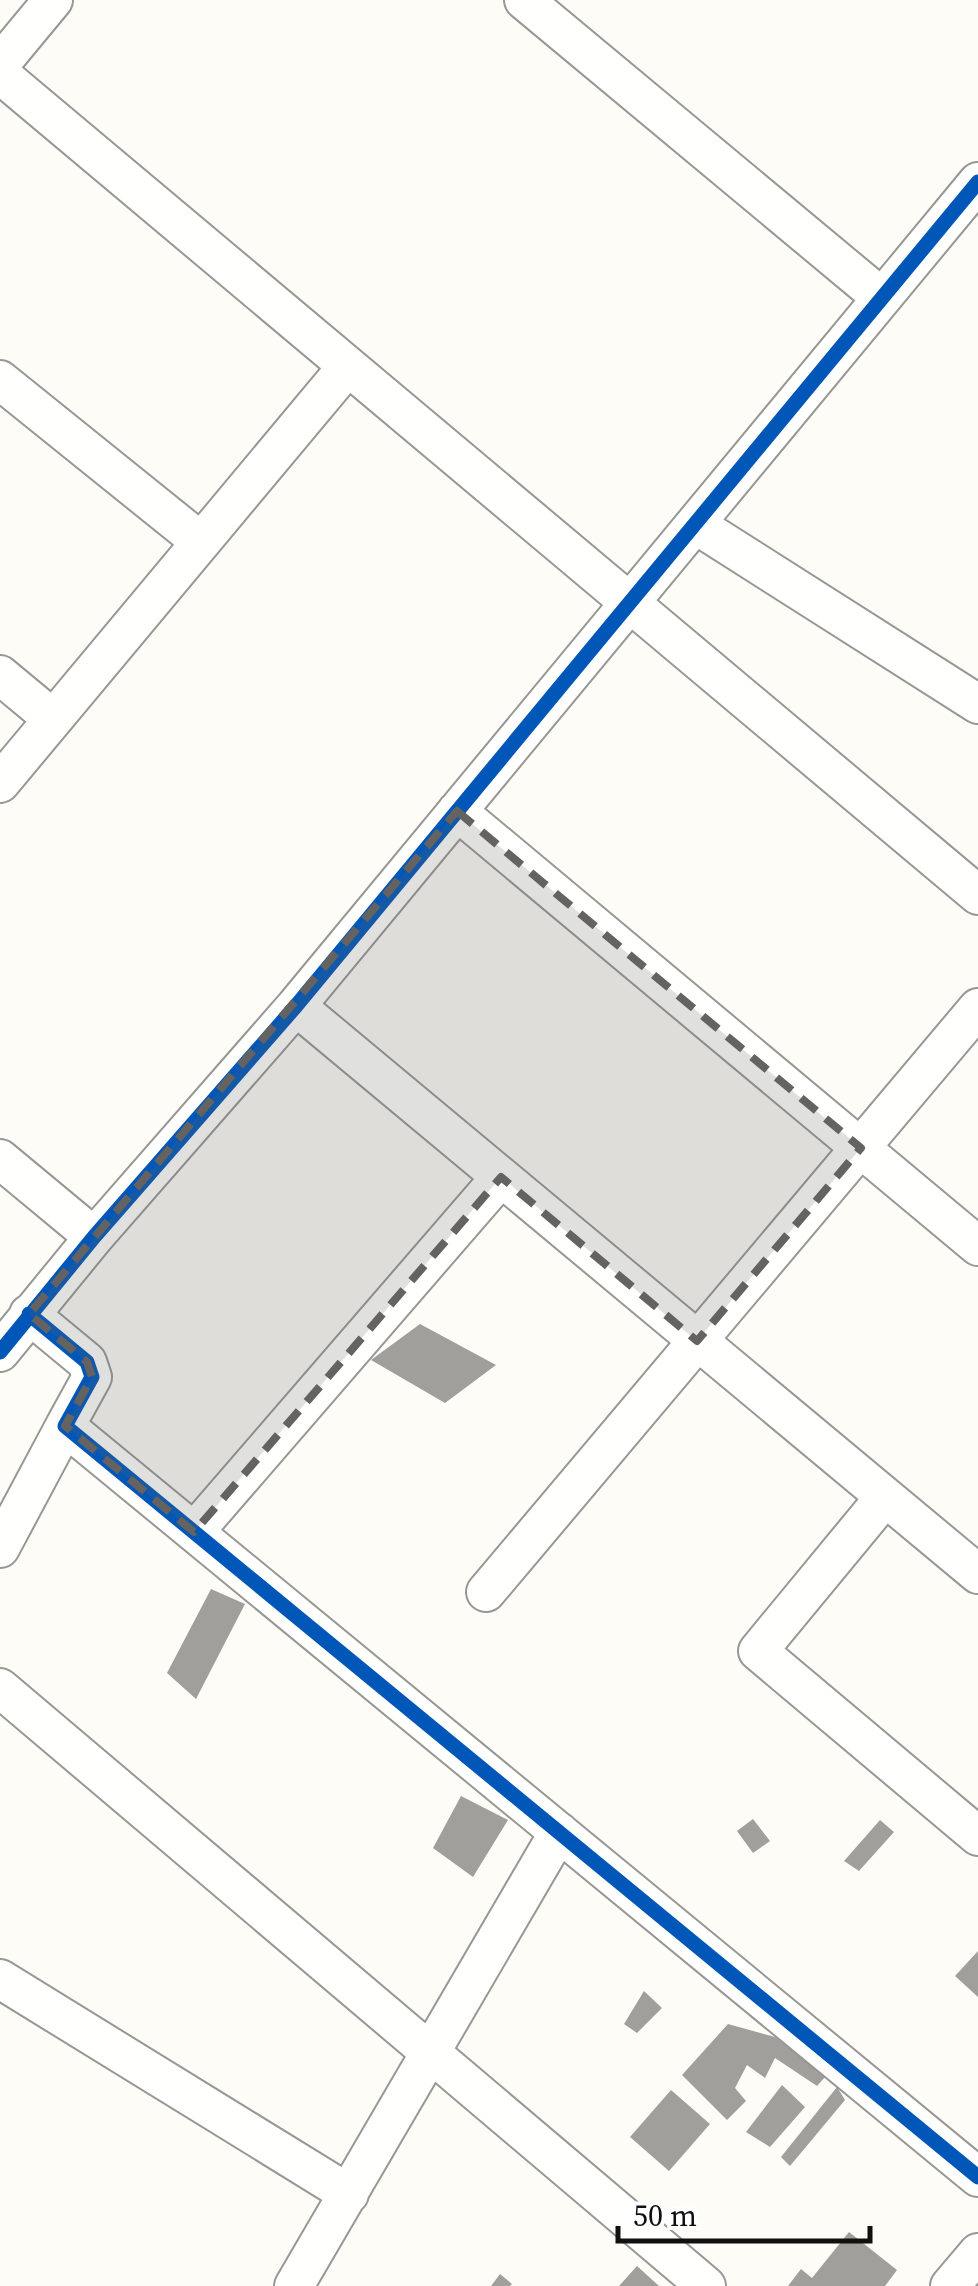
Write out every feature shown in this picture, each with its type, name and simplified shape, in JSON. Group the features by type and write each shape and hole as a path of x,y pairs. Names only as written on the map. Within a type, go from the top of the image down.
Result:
{"street":[{"path":"0,64 53,0"},
{"path":"524,0 882,298"},
{"path":"0,74 978,896"},
{"path":"0,1352 94,1237 296,1006 978,182"},
{"path":"0,783 348,366"},
{"path":"0,380 201,542"},
{"path":"694,524 978,704"},
{"path":"0,674 53,719"},
{"path":"458,810 978,1246"},
{"path":"296,1006 978,1574"},
{"path":"486,1592 978,1008"},
{"path":"0,1159 94,1237"},
{"path":"194,1532 502,1178"},
{"path":"0,1548 92,1377 88,1362 30,1314"},
{"path":"65,1426 978,2177"},
{"path":"885,1497 758,1651 978,1836"},
{"path":"0,1688 706,2286"},
{"path":"303,2282 349,2194 559,1832"},
{"path":"0,1980 349,2194"},
{"path":"950,2286 978,2253"}],"highlighted area":[{"path":"457,811 861,1148 697,1341 501,1177 194,1532 65,1426 92,1377 87,1362 29,1314"}],"building":[{"path":"420,1324 496,1365 445,1403 371,1360"},
{"path":"211,1589 245,1604 196,1699 167,1673"},
{"path":"461,1796 508,1820 473,1877 433,1848"},
{"path":"753,1819 770,1841 753,1853 737,1831"},
{"path":"880,1820 894,1832 859,1871 844,1861"},
{"path":"978,1951 978,1997 955,1976"},
{"path":"644,1991 662,2008 637,2033 624,2024"},
{"path":"728,2024 775,2037 826,2076 817,2086 775,2058 765,2078 747,2065 735,2088 746,2101 727,2120 682,2075"},
{"path":"782,2085 805,2107 770,2147 746,2132"},
{"path":"837,2087 845,2100 790,2166 781,2157"},
{"path":"671,2090 710,2124 669,2171 630,2137"},
{"path":"849,2232 897,2270 885,2286 788,2286 801,2269 812,2278"},
{"path":"637,2266 659,2286 619,2286"},
{"path":"500,2274 512,2284 510,2286 491,2286"}],"cycle path":[{"path":"0,1352 94,1237 296,1006 978,182"},
{"path":"29,1314 87,1362 92,1377 65,1426 978,2177"}]}
